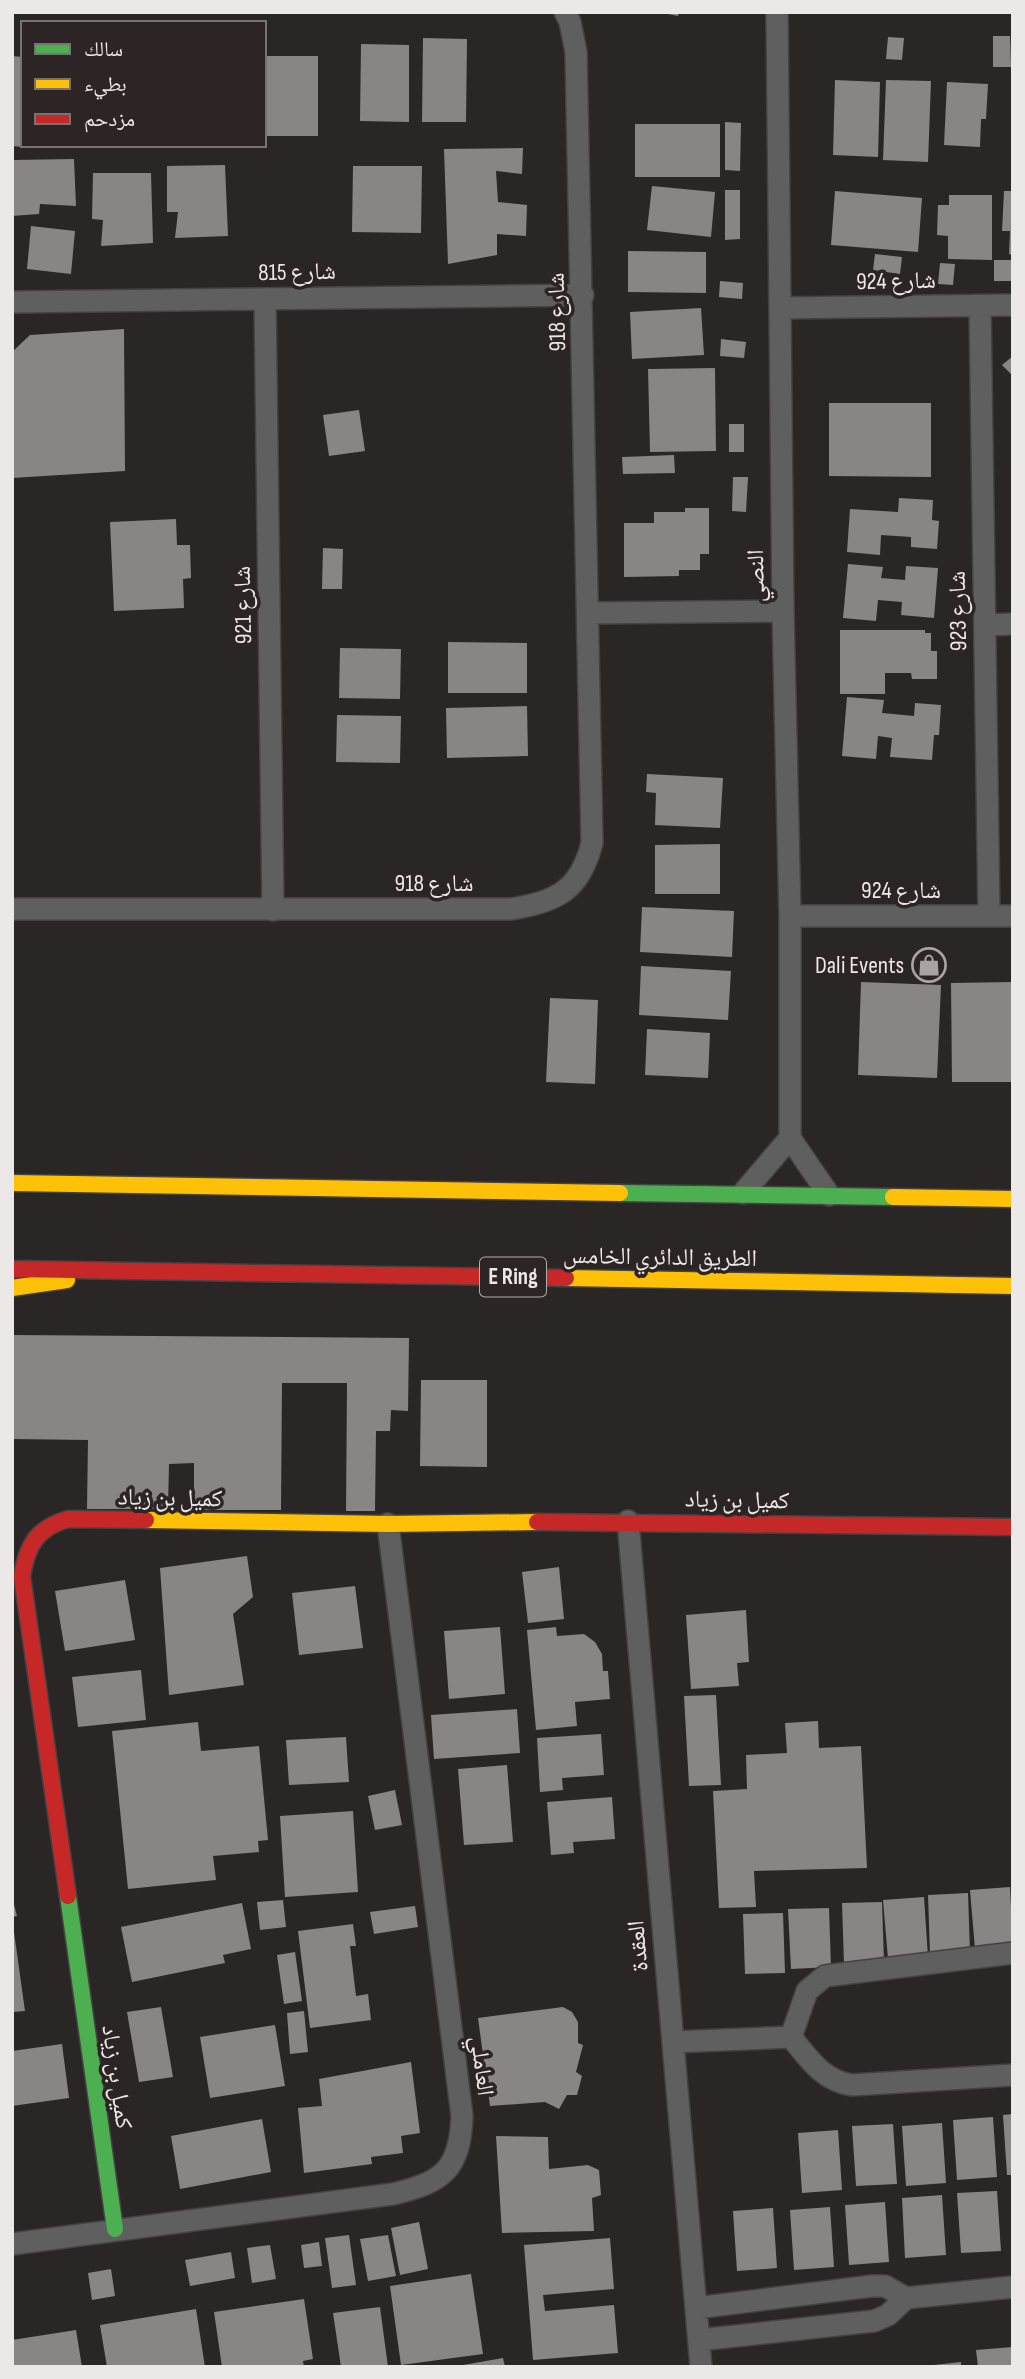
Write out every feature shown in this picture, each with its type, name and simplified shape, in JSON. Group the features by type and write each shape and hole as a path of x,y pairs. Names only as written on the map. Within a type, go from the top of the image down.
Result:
{"main road":[{"path":"12,1183 1013,1199"},
{"name":"الطريق الدائري الخامس","path":"12,1269 1013,1286"},
{"path":"12,1288 133,1270"},
{"name":"كميل بن زياد","path":"115,2229 22,1576 24,1556 34,1536 48,1524 68,1519 388,1524 628,1521 1013,1527"}],"street":[{"name":"شارع 918","path":"12,909 511,909 537,905 558,897 574,883 586,865 592,843 583,295 576,52 570,22 565,12"},
{"name":"النصي","path":"777,12 783,611 790,916 790,1138"},
{"name":"شارع 815","path":"12,302 583,295"},
{"name":"شارع 921","path":"265,299 273,910"},
{"name":"شارع 924","path":"780,308 1013,305"},
{"name":"شارع 923","path":"980,306 989,916"},
{"path":"589,613 783,611"},
{"path":"985,625 1013,624"},
{"name":"شارع 924","path":"790,916 1013,916"},
{"path":"743,1193 790,1138 829,1195"},
{"name":"العقدة","path":"628,1521 701,2367"},
{"name":"العاملي","path":"12,2244 393,2193 426,2186 451,2168 461,2143 462,2116 388,1524"},
{"path":"792,2037 807,1991 825,1976 1013,1953"},
{"path":"673,2042 792,2037"},
{"path":"792,2037 826,2077 838,2083 852,2085 1013,2075"},
{"path":"696,2308 872,2286 886,2286 906,2298 1013,2287"},
{"path":"699,2340 874,2321 888,2315 906,2298"}],"building":[{"path":"657,12 679,12 678,16"},
{"path":"993,36 1010,36 1011,67 993,67"},
{"path":"888,37 904,38 902,60 886,59"},
{"path":"423,38 467,39 466,122 422,122"},
{"path":"361,44 409,45 409,122 360,121"},
{"path":"12,56 21,57 21,147 12,146"},
{"path":"266,56 318,56 318,136 266,136"},
{"path":"835,80 880,82 878,157 833,155"},
{"path":"886,80 931,81 928,162 883,160"},
{"path":"947,82 988,84 986,119 981,119 980,147 944,145"},
{"path":"725,122 741,123 740,171 725,170"},
{"path":"635,124 720,124 720,177 635,177"},
{"path":"523,148 522,174 496,171 498,202 527,205 526,236 497,234 497,255 448,264 444,149"},
{"path":"74,159 76,206 40,204 39,214 12,216 12,160"},
{"path":"225,165 228,236 175,238 178,212 167,212 167,166"},
{"path":"353,166 422,166 421,233 352,232"},
{"path":"93,173 151,173 153,243 101,246 103,220 92,219"},
{"path":"652,186 715,192 711,237 647,230"},
{"path":"725,190 740,190 740,239 725,240"},
{"path":"835,191 922,198 918,252 831,245"},
{"path":"1004,191 1013,191 1013,255 1009,254 1010,231 1002,231"},
{"path":"949,195 992,195 992,260 948,259 948,236 937,235 938,205 949,205"},
{"path":"31,226 75,231 71,274 27,269"},
{"path":"628,251 706,252 706,293 628,292"},
{"path":"875,254 902,257 900,274 873,270"},
{"path":"994,260 1013,260 1013,281 994,281"},
{"path":"940,263 955,264 953,285 938,284"},
{"path":"720,281 743,283 742,299 719,297"},
{"path":"701,308 704,355 632,359 630,312"},
{"path":"124,329 125,471 12,478 12,352 30,335"},
{"path":"721,339 746,342 744,358 720,356"},
{"path":"1013,356 1013,376 1002,365"},
{"path":"715,368 716,451 650,452 648,369"},
{"path":"829,403 931,403 931,477 829,476"},
{"path":"359,410 365,451 329,456 323,415"},
{"path":"729,424 744,424 744,452 729,452"},
{"path":"674,455 675,473 623,474 622,457"},
{"path":"733,477 748,477 746,512 732,511"},
{"path":"899,498 933,500 932,520 939,521 937,549 911,547 911,537 881,535 880,555 847,552 850,509 898,512"},
{"path":"685,508 709,508 709,554 700,554 700,570 679,570 679,576 624,577 624,523 654,523 654,512 685,512"},
{"path":"176,519 177,545 190,545 191,578 183,579 184,608 114,611 110,522"},
{"path":"323,548 343,549 342,589 322,589"},
{"path":"848,564 883,567 881,578 905,580 906,566 938,568 934,618 901,615 902,602 878,600 876,621 843,618"},
{"path":"840,630 925,630 925,633 931,633 931,651 937,651 937,679 912,679 911,673 885,673 885,694 840,694"},
{"path":"448,642 527,643 527,693 448,693"},
{"path":"340,648 401,649 400,699 339,698"},
{"path":"847,697 884,700 882,713 914,716 915,703 941,705 939,735 934,735 932,760 890,757 892,738 878,736 876,759 842,756"},
{"path":"527,706 528,756 447,758 446,708"},
{"path":"337,715 401,716 400,763 336,762"},
{"path":"647,774 723,778 720,828 655,825 656,793 646,792"},
{"path":"720,844 720,894 655,894 655,845"},
{"path":"642,907 734,911 732,957 640,952"},
{"path":"641,966 731,971 728,1020 639,1015"},
{"path":"861,982 941,985 937,1078 858,1075"},
{"path":"1013,982 1013,1082 952,1082 951,983"},
{"path":"550,998 598,1000 595,1084 546,1082"},
{"path":"647,1029 710,1033 708,1078 645,1075"},
{"path":"12,1335 409,1338 408,1411 391,1410 390,1431 376,1431 375,1511 346,1511 347,1383 282,1383 281,1510 194,1510 194,1463 169,1464 168,1509 87,1509 88,1440 12,1439"},
{"path":"421,1380 487,1380 487,1467 420,1466"},
{"path":"247,1556 253,1597 233,1614 244,1685 169,1695 160,1568"},
{"path":"559,1567 564,1619 528,1623 522,1572"},
{"path":"125,1580 135,1640 65,1651 55,1591"},
{"path":"355,1586 363,1648 299,1655 292,1593"},
{"path":"746,1610 749,1662 737,1663 739,1686 691,1689 686,1615"},
{"path":"500,1627 505,1694 449,1699 444,1631"},
{"path":"556,1627 557,1636 584,1634 595,1642 602,1654 603,1671 608,1671 610,1699 575,1702 577,1726 536,1730 527,1630"},
{"path":"141,1670 146,1720 78,1727 72,1677"},
{"path":"716,1695 721,1785 689,1786 684,1696"},
{"path":"517,1709 520,1753 434,1759 431,1715"},
{"path":"818,1721 819,1748 861,1746 867,1868 754,1871 756,1907 719,1908 713,1791 747,1789 746,1755 787,1753 785,1723"},
{"path":"198,1722 201,1751 259,1746 268,1840 258,1841 259,1852 213,1856 216,1880 128,1889 112,1731"},
{"path":"601,1734 604,1775 562,1778 563,1790 540,1792 537,1738"},
{"path":"346,1737 349,1782 289,1785 286,1740"},
{"path":"507,1765 513,1842 464,1845 458,1769"},
{"path":"395,1790 402,1825 375,1830 368,1796"},
{"path":"612,1797 615,1839 573,1842 574,1853 551,1855 547,1802"},
{"path":"353,1811 358,1892 285,1897 280,1816"},
{"path":"1010,1887 1013,1947 975,1949 970,1890"},
{"path":"968,1893 970,1953 930,1954 928,1895"},
{"path":"12,1897 17,1916 12,1917"},
{"path":"924,1897 928,1957 888,1959 883,1900"},
{"path":"283,1900 286,1927 260,1930 257,1902"},
{"path":"882,1902 884,1962 844,1964 842,1903"},
{"path":"242,1903 251,1949 223,1955 225,1963 132,1982 121,1927"},
{"path":"415,1906 418,1927 374,1934 370,1912"},
{"path":"829,1908 831,1967 791,1969 788,1909"},
{"path":"783,1913 785,1973 745,1974 743,1914"},
{"path":"353,1924 356,1946 350,1946 356,1996 368,1994 371,2020 310,2028 298,1931"},
{"path":"14,1932 25,2011 12,2012 12,1933"},
{"path":"295,1952 302,2001 284,2004 277,1955"},
{"path":"161,2007 173,2077 139,2082 127,2012"},
{"path":"563,2007 572,2012 578,2022 578,2043 583,2045 576,2072 582,2076 577,2095 567,2095 559,2109 545,2102 490,2106 478,2018"},
{"path":"304,2011 308,2052 290,2054 287,2013"},
{"path":"275,2025 285,2086 210,2098 200,2037"},
{"path":"62,2044 69,2098 12,2106 12,2051"},
{"path":"411,2062 420,2133 401,2136 403,2153 371,2157 372,2164 304,2173 298,2108 322,2106 319,2079"},
{"path":"1013,2114 1013,2175 1007,2175 1003,2115"},
{"path":"993,2117 997,2177 957,2180 953,2120"},
{"path":"262,2119 271,2172 180,2189 171,2136"},
{"path":"942,2123 946,2183 906,2186 902,2126"},
{"path":"893,2124 897,2184 856,2186 852,2126"},
{"path":"838,2130 842,2190 802,2193 798,2133"},
{"path":"496,2136 548,2137 549,2169 588,2165 599,2170 601,2195 592,2198 594,2231 502,2233"},
{"path":"997,2191 1001,2251 961,2253 957,2193"},
{"path":"942,2195 946,2255 905,2258 902,2198"},
{"path":"885,2202 889,2262 849,2265 845,2205"},
{"path":"830,2207 834,2267 794,2270 790,2210"},
{"path":"773,2208 777,2268 737,2271 733,2211"},
{"path":"419,2222 428,2269 400,2275 391,2228"},
{"path":"349,2235 356,2285 332,2288 325,2238"},
{"path":"388,2235 396,2276 368,2281 360,2239"},
{"path":"610,2238 614,2289 543,2295 545,2311 614,2305 618,2353 533,2360 524,2245"},
{"path":"319,2242 322,2266 304,2268 301,2245"},
{"path":"270,2245 276,2279 252,2283 247,2248"},
{"path":"231,2252 235,2278 190,2286 185,2260"},
{"path":"111,2269 115,2296 92,2300 88,2273"},
{"path":"471,2274 483,2354 401,2365 390,2286"},
{"path":"304,2299 313,2359 303,2361 304,2367 222,2367 214,2312"},
{"path":"380,2307 388,2367 341,2367 333,2313"},
{"path":"196,2309 205,2367 107,2367 100,2325"},
{"path":"76,2330 82,2367 12,2367 12,2340"},
{"path":"1013,2347 1013,2367 978,2367 976,2350"},
{"path":"503,2358 505,2367 463,2367 463,2365"},
{"path":"961,2362 961,2367 934,2367 934,2365"}],"traffic: fast":[{"path":"620,1193 893,1197"},
{"path":"68,1896 115,2229"}],"traffic: slow":[{"path":"12,1183 620,1193"},
{"path":"893,1197 1013,1199"},
{"path":"566,1278 1013,1286"},
{"path":"12,1288 67,1280"},
{"path":"146,1520 388,1524 537,1522"}],"traffic: jam":[{"path":"12,1269 566,1278"},
{"path":"68,1896 22,1576 24,1565 35,1539 57,1523 68,1519 146,1520"},
{"path":"537,1522 1013,1527"}],"place":[{"name":"Dali Events","path":"929,965"}]}
